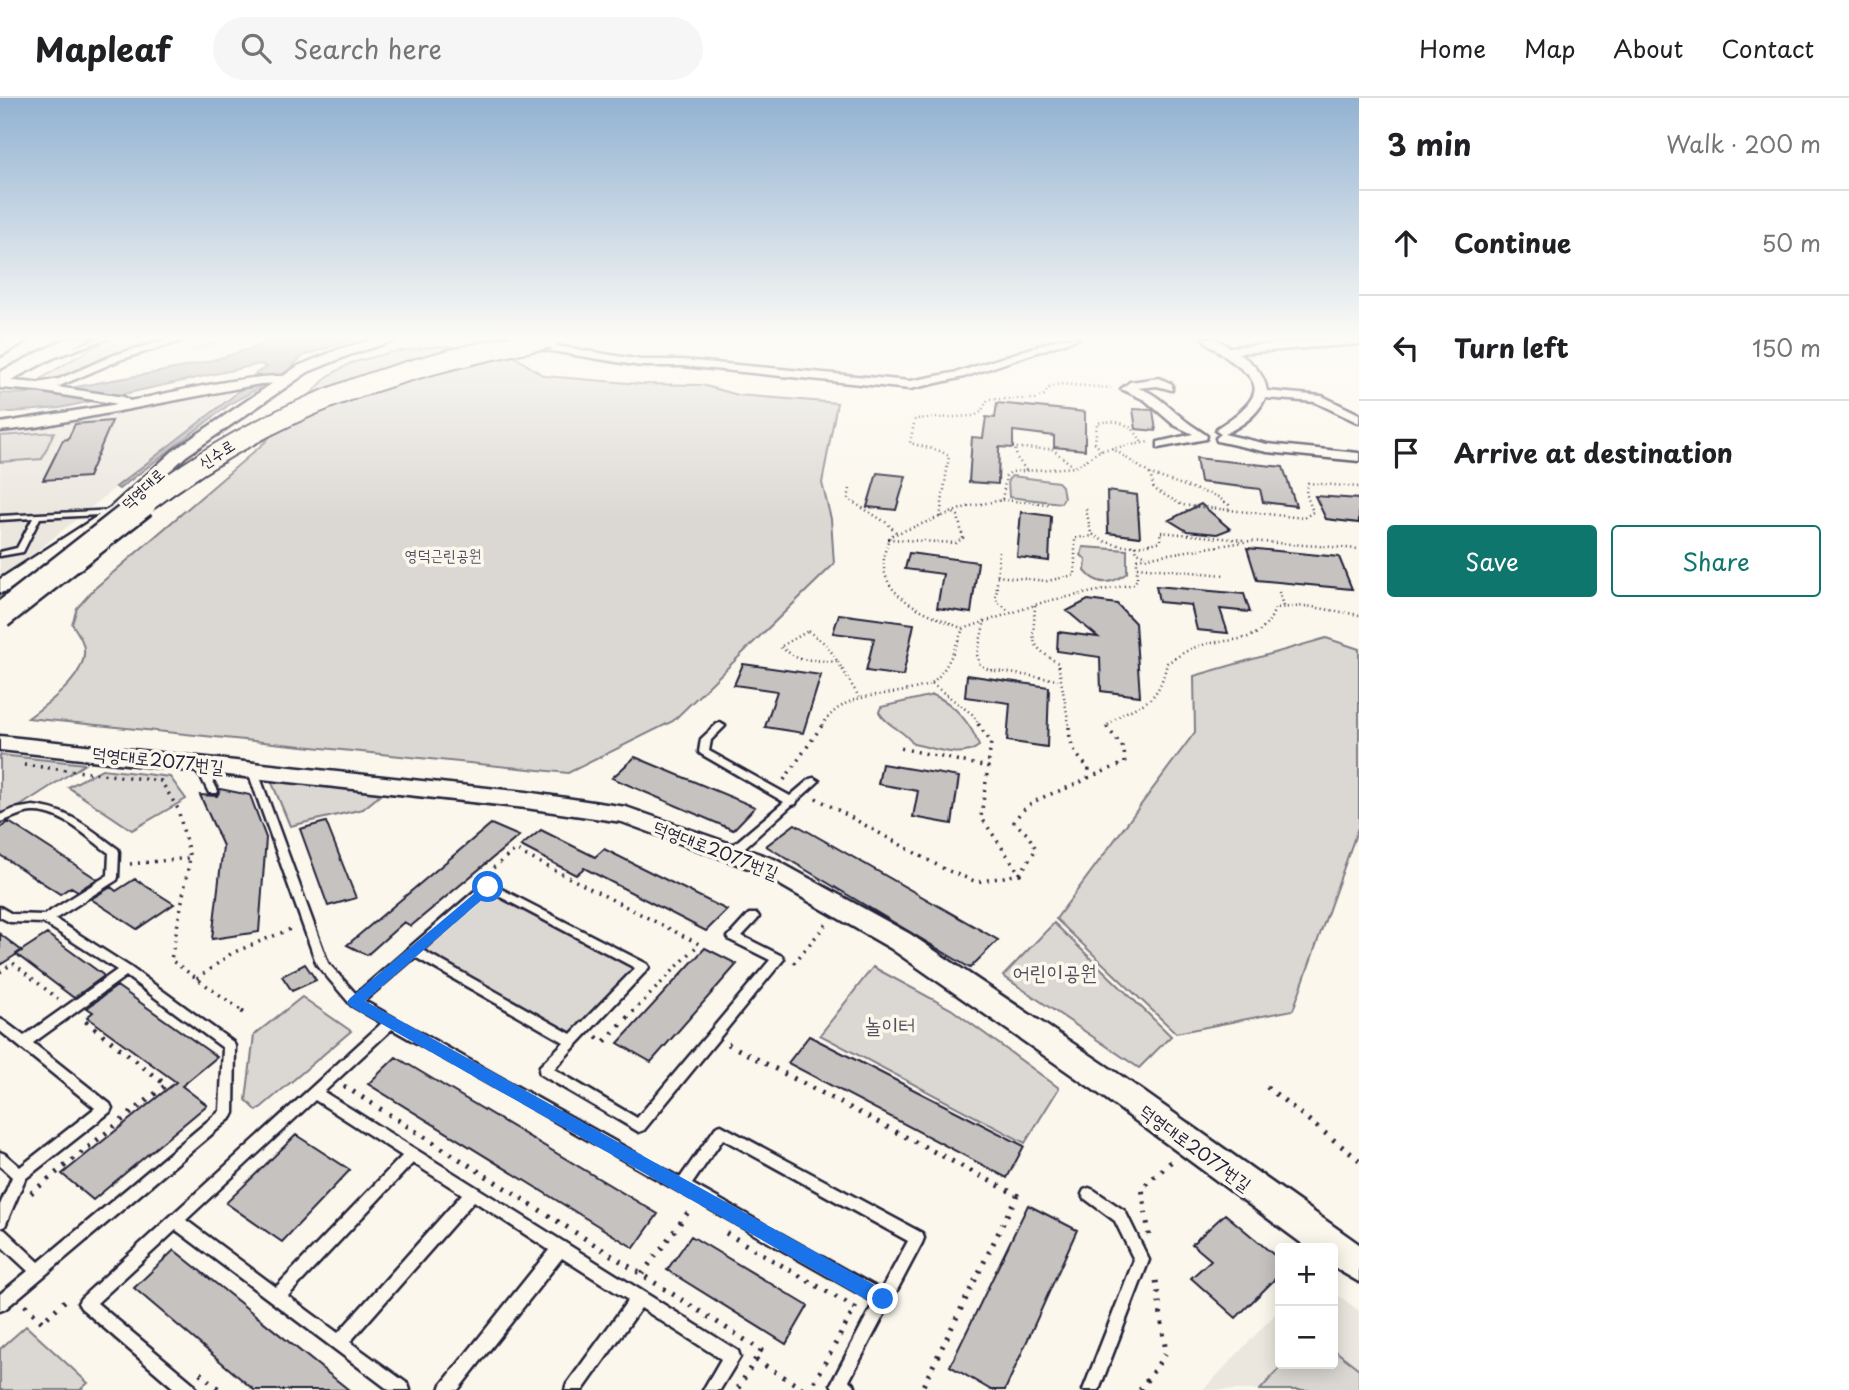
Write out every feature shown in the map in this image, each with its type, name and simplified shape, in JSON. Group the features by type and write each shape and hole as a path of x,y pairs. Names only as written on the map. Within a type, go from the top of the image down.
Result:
{"main road":[{"name":"신수로","path":"0,602 216,440 302,398"},
{"name":"신수로","path":"0,616 184,474 241,436 293,410 324,398"}],"street":[{"path":"107,398 150,401"},
{"path":"0,427 36,423 164,398"},
{"name":"덕영대로","path":"0,587 117,512 180,453 261,398"},
{"path":"1153,398 1183,425 1198,433"},
{"path":"1222,434 1247,415 1260,398"},
{"path":"1310,398 1318,399 1359,419"},
{"path":"1164,445 1198,433 1204,428 1267,448 1359,457"},
{"path":"1267,448 1267,464"},
{"name":"덕영대로2077번길","path":"7,753 194,763 526,800 626,815 765,865 900,941 1109,1084 1359,1265"}],"lane":[{"path":"0,518 117,512"},
{"path":"0,554 20,550 38,515"},
{"path":"720,726 706,739 704,752 792,802"},
{"path":"194,763 207,778 213,791"},
{"path":"252,769 323,965 355,1002 883,1299"},
{"path":"731,853 740,842 792,802 814,781"},
{"path":"0,818 19,808 50,808 114,852 113,877 46,919"},
{"path":"355,1002 488,887 643,967 545,1070 639,1126 778,959 734,937 753,916"},
{"path":"0,1304 228,1113 229,1046 126,970 46,919 4,918"},
{"path":"414,951 572,1041"},
{"path":"24,1043 126,970"},
{"path":"188,1390 86,1303 390,1022"},
{"path":"0,1024 105,1108 20,1175 0,1221"},
{"path":"314,1093 732,1357 711,1390"},
{"path":"682,1186 721,1131 917,1238 839,1384 848,1390"},
{"path":"277,1297 412,1154"},
{"path":"0,1157 20,1175"},
{"path":"339,1343 472,1193"},
{"path":"1089,1194 1120,1216 1142,1260 1091,1390"},
{"path":"175,1221 402,1390"},
{"path":"0,1235 39,1272"},
{"path":"448,1390 560,1248"},
{"path":"573,1390 639,1298"}],"path":[{"path":"940,517 949,456 941,451 912,445 910,441 915,419 935,415 974,415 982,411 988,399 1036,398"},
{"path":"1101,450 1096,443 1097,423 1110,420 1127,423 1139,432 1143,443"},
{"path":"1002,500 1006,476 1026,470 1075,467 1101,450 1143,443 1164,445"},
{"path":"1026,470 1017,458 1015,448 1051,448 1075,467"},
{"path":"1112,448 1150,474 1218,497 1229,505 1229,510"},
{"path":"1150,474 1154,489 1182,505 1304,518 1313,512 1306,493 1308,483 1359,487"},
{"path":"850,489 848,499 860,509 890,524 898,533"},
{"path":"963,629 897,594 887,582 881,566 888,539 980,502 1002,500 1049,504"},
{"path":"1086,509 1088,529 1093,536"},
{"path":"888,539 956,543 963,538 958,516 952,512"},
{"path":"997,576 1052,582 1066,580 1074,575 1075,538 1093,536 1108,542 1135,545 1161,541 1160,532 1359,550"},
{"path":"1250,535 1251,541"},
{"path":"774,792 829,715 867,694 901,692 932,684 948,664 963,629 1010,612 1084,591 1135,584 1137,559 1251,541"},
{"path":"1135,545 1137,552 1149,557"},
{"path":"999,551 996,600 1010,612"},
{"path":"1137,567 1225,575"},
{"path":"1279,592 1283,606"},
{"path":"1035,605 1034,644 1037,650 1058,663 1058,680 1068,704 1068,734 1074,755 1089,768 1088,778"},
{"path":"805,791 946,870 977,881 999,880 1020,874 1036,849 1028,835 1014,822 1018,814 1028,802 1078,786 1088,778 1125,763 1124,749 1107,727 1114,718 1127,715 1153,699 1165,677 1167,663 1196,647 1255,635 1269,625 1275,608 1283,606 1321,607 1359,615"},
{"path":"985,620 977,655 980,665 989,670 1058,680"},
{"path":"840,662 797,659 785,654 779,647 808,631 832,649 840,662 842,674 859,697"},
{"path":"932,684 972,714 991,742 981,817 1020,874"},
{"path":"900,748 988,767"},
{"path":"7,753 161,781 178,808 190,858 171,960 249,1016"},
{"path":"484,876 515,850 699,944 604,1041"},
{"path":"114,865 190,858"},
{"path":"197,979 232,953 298,926"},
{"path":"728,1044 1017,1195 921,1390"},
{"path":"339,1082 761,1350 737,1390"},
{"path":"1267,1087 1359,1160"},
{"path":"1168,1148 1179,1156"},
{"path":"678,1204 701,1218"},
{"path":"642,1274 690,1211"},
{"path":"725,1232 855,1308 810,1390"},
{"path":"13,1293 41,1322"},
{"path":"755,1359 805,1390"}],"shaded area":[{"path":"0,398 104,398 60,408 0,413"},
{"path":"199,398 226,398 0,581 0,430 15,431"},
{"path":"230,398 240,398 119,489 116,487"},
{"path":"1338,1295 1359,1311 1359,1390 1203,1390 1275,1314 1275,1369 1338,1369"}],"green space":[{"name":"영덕근린공원","path":"307,398 779,398 837,403 822,483 831,519 834,564 673,721 568,773 28,718 66,687 81,666 83,644 72,624 77,608 94,589 264,443"},
{"path":"54,432 42,459 0,462 0,436"},
{"path":"1012,476 1058,482 1062,486 1064,498 1061,503 1009,497 1008,480"},
{"path":"1083,547 1127,550 1127,573 1116,580 1095,580 1085,571 1086,560 1081,555"},
{"path":"1326,638 1359,649 1359,825 1293,1010 1176,1033 1056,919 1195,732 1194,676"},
{"path":"933,695 948,703 961,716 972,730 979,746 956,753 913,744 879,712 881,707"},
{"path":"0,755 85,764 0,819"},
{"path":"102,769 170,777 186,799 132,830 68,787"},
{"path":"270,778 384,792 363,809 290,826"},
{"path":"488,886 643,967 572,1041 414,951"},
{"name":"어린이공원","path":"1054,923 1171,1036 1139,1068 1003,976"},
{"name":"놀이터","path":"873,967 951,1009 1059,1088 1025,1143 820,1035"},
{"path":"302,997 351,1031 257,1111 246,1100 254,1035"},
{"path":"26,1326 88,1383 80,1390 0,1390 0,1349"},
{"path":"1338,1353 1359,1369 1359,1390 1260,1390 1279,1369 1338,1369"}],"building":[{"path":"997,403 1085,412 1085,450 1054,447 1054,436 1013,431 1013,448 999,447 998,484 969,482 972,437 983,438 986,417 995,418"},
{"path":"1133,409 1153,410 1156,431 1136,429"},
{"path":"112,421 88,477 43,480 63,440 68,439 75,424"},
{"path":"1196,458 1283,467 1296,506 1263,502 1260,489 1200,482"},
{"path":"877,473 906,476 896,510 867,507"},
{"path":"1107,491 1137,495 1140,537 1108,533"},
{"path":"1315,496 1359,499 1359,523 1326,519"},
{"path":"1201,504 1230,529 1217,534 1187,531 1169,520"},
{"path":"1021,512 1051,516 1049,561 1017,557"},
{"path":"1247,548 1339,557 1352,589 1257,580"},
{"path":"909,553 978,562 971,613 937,608 943,574 905,569"},
{"path":"1156,586 1244,594 1250,612 1220,609 1228,633 1197,630 1191,605 1159,602"},
{"path":"1088,600 1117,604 1135,623 1140,696 1101,691 1100,657 1057,651 1058,632 1098,637 1067,611"},
{"path":"839,614 914,624 903,676 866,671 874,638 833,633"},
{"path":"743,664 821,675 803,733 765,727 777,691 734,685"},
{"path":"967,675 1049,687 1047,747 1007,741 1010,703 965,697"},
{"path":"635,757 755,807 733,830 612,778"},
{"path":"882,764 959,777 952,824 913,817 918,791 878,784"},
{"path":"220,789 250,795 266,838 259,932 212,939 223,846 200,795 217,796"},
{"path":"9,822 97,879 78,891 71,887 60,894 0,855 0,828"},
{"path":"326,822 356,898 328,906 300,829"},
{"path":"491,824 519,836 411,926 404,922 367,955 347,945"},
{"path":"795,824 998,940 970,968 766,846"},
{"path":"541,830 595,857 604,849 727,910 706,931 584,868 576,875 521,846"},
{"path":"135,879 174,904 137,929 91,899 111,887 116,891"},
{"path":"0,934 22,951 0,965"},
{"path":"47,934 104,976 74,998 16,954"},
{"path":"705,948 737,964 651,1062 618,1043"},
{"path":"305,964 316,980 292,991 282,976"},
{"path":"117,986 217,1057 182,1086 207,1105 93,1200 62,1174 176,1082 87,1017 93,1012 87,1008"},
{"path":"809,1036 1024,1146 1007,1178 788,1063"},
{"path":"396,1057 658,1214 634,1248 368,1084"},
{"path":"296,1135 350,1170 282,1242 226,1203"},
{"path":"1028,1205 1077,1230 1005,1390 991,1390 950,1366"},
{"path":"1225,1214 1275,1256 1275,1279 1236,1318 1191,1278 1211,1260 1192,1244"},
{"path":"691,1236 808,1306 786,1344 667,1270"},
{"path":"174,1250 349,1390 254,1390 134,1288"}],"route":[{"path":"488,887 355,1002 883,1299"}]}
